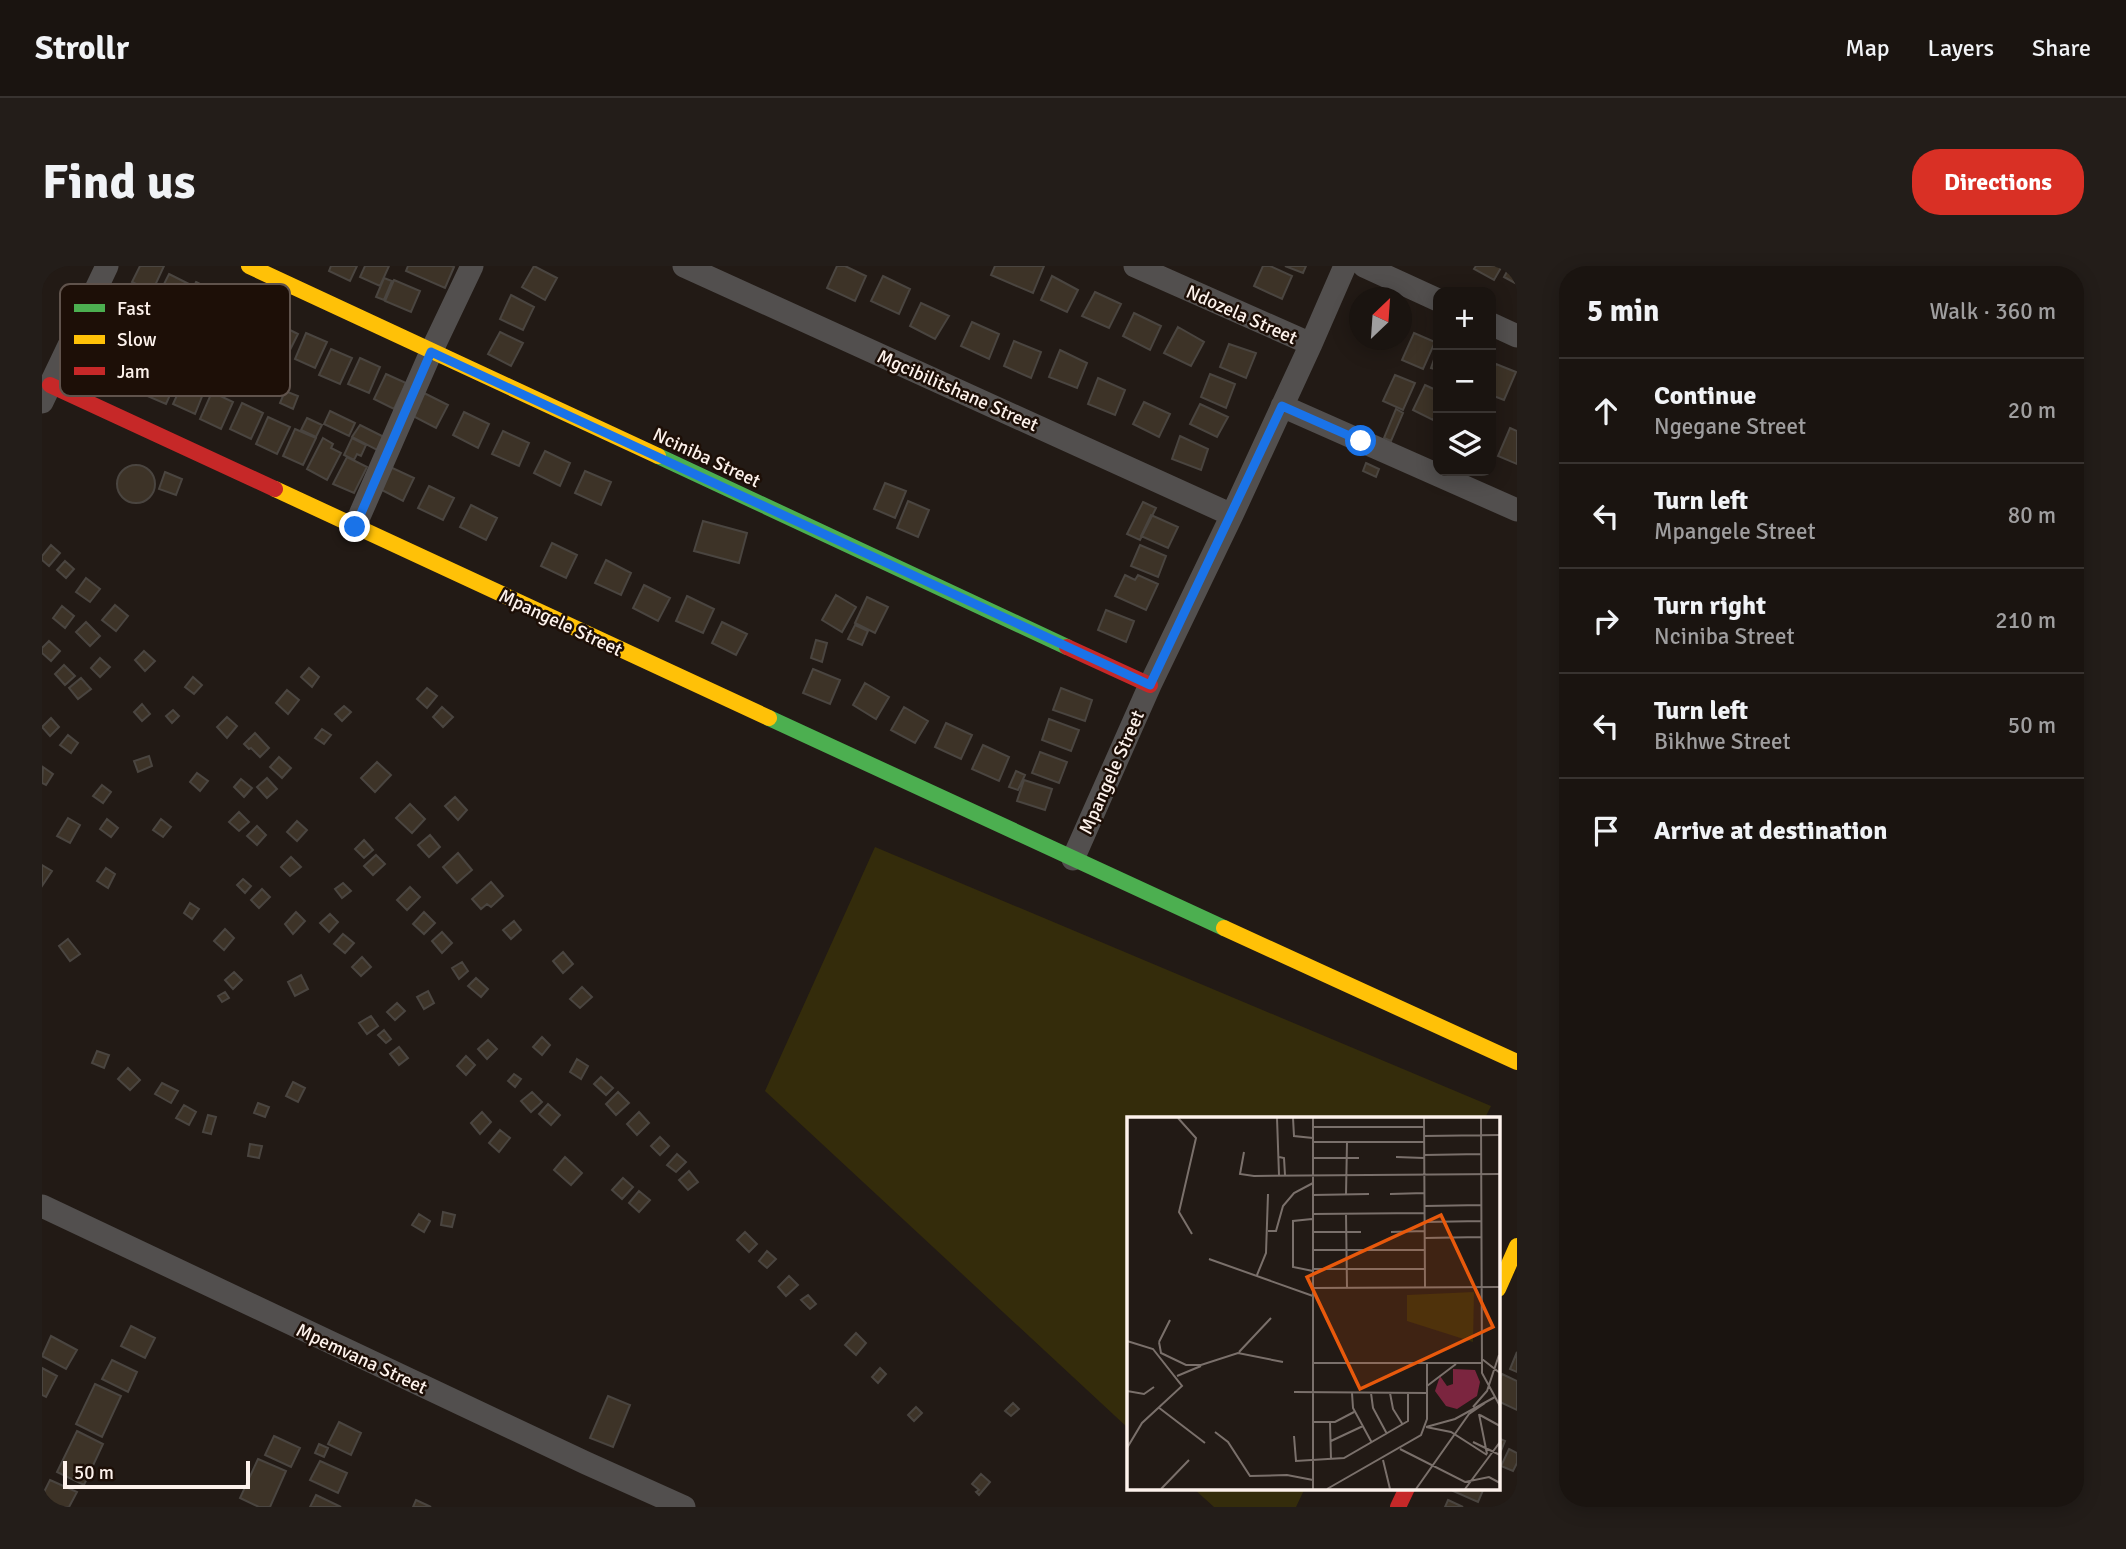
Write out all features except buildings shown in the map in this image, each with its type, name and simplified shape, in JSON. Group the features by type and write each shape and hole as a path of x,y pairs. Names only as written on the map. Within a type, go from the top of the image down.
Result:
{"street":[{"path":"98,284 107,266"},
{"name":"Nciniba Street","path":"248,266 286,284"},
{"path":"355,527 431,352 472,266"},
{"name":"Mgcibilitshane Street","path":"684,266 1232,515"},
{"name":"Ndozela Street","path":"1135,266 1311,344"},
{"name":"Mpangele Street","path":"1073,859 1150,685 1232,515 1345,266"},
{"path":"1364,266 1433,298"},
{"name":"Nciniba Street","path":"290,286 1150,685"},
{"path":"1496,326 1517,336"},
{"path":"46,393 60,364"},
{"name":"Mpangele Street","path":"46,393 355,527 1517,1062"},
{"path":"1282,406 1517,510"},
{"name":"Mpemvana Street","path":"42,1206 684,1507"},
{"path":"1500,1285 1517,1247"},
{"path":"1398,1507 1405,1490"}],"shaded area":[{"path":"875,847 1491,1106 1486,1117 1127,1117 1127,1427 765,1091"},
{"path":"1195,1490 1304,1490 1296,1507 1214,1507"}],"traffic: fast":[{"path":"658,456 1067,647"},
{"path":"769,718 1224,928"}],"traffic: slow":[{"path":"249,266 288,284"},
{"path":"290,285 658,456"},
{"path":"275,489 769,718"},
{"path":"1224,928 1517,1062"},
{"path":"1500,1284 1517,1246"}],"traffic: jam":[{"path":"50,385 60,390"},
{"path":"74,396 275,489"},
{"path":"1067,647 1150,685"},
{"path":"1398,1507 1406,1490"}],"route":[{"path":"355,527 431,352 1150,685 1282,406 1361,441"}]}
